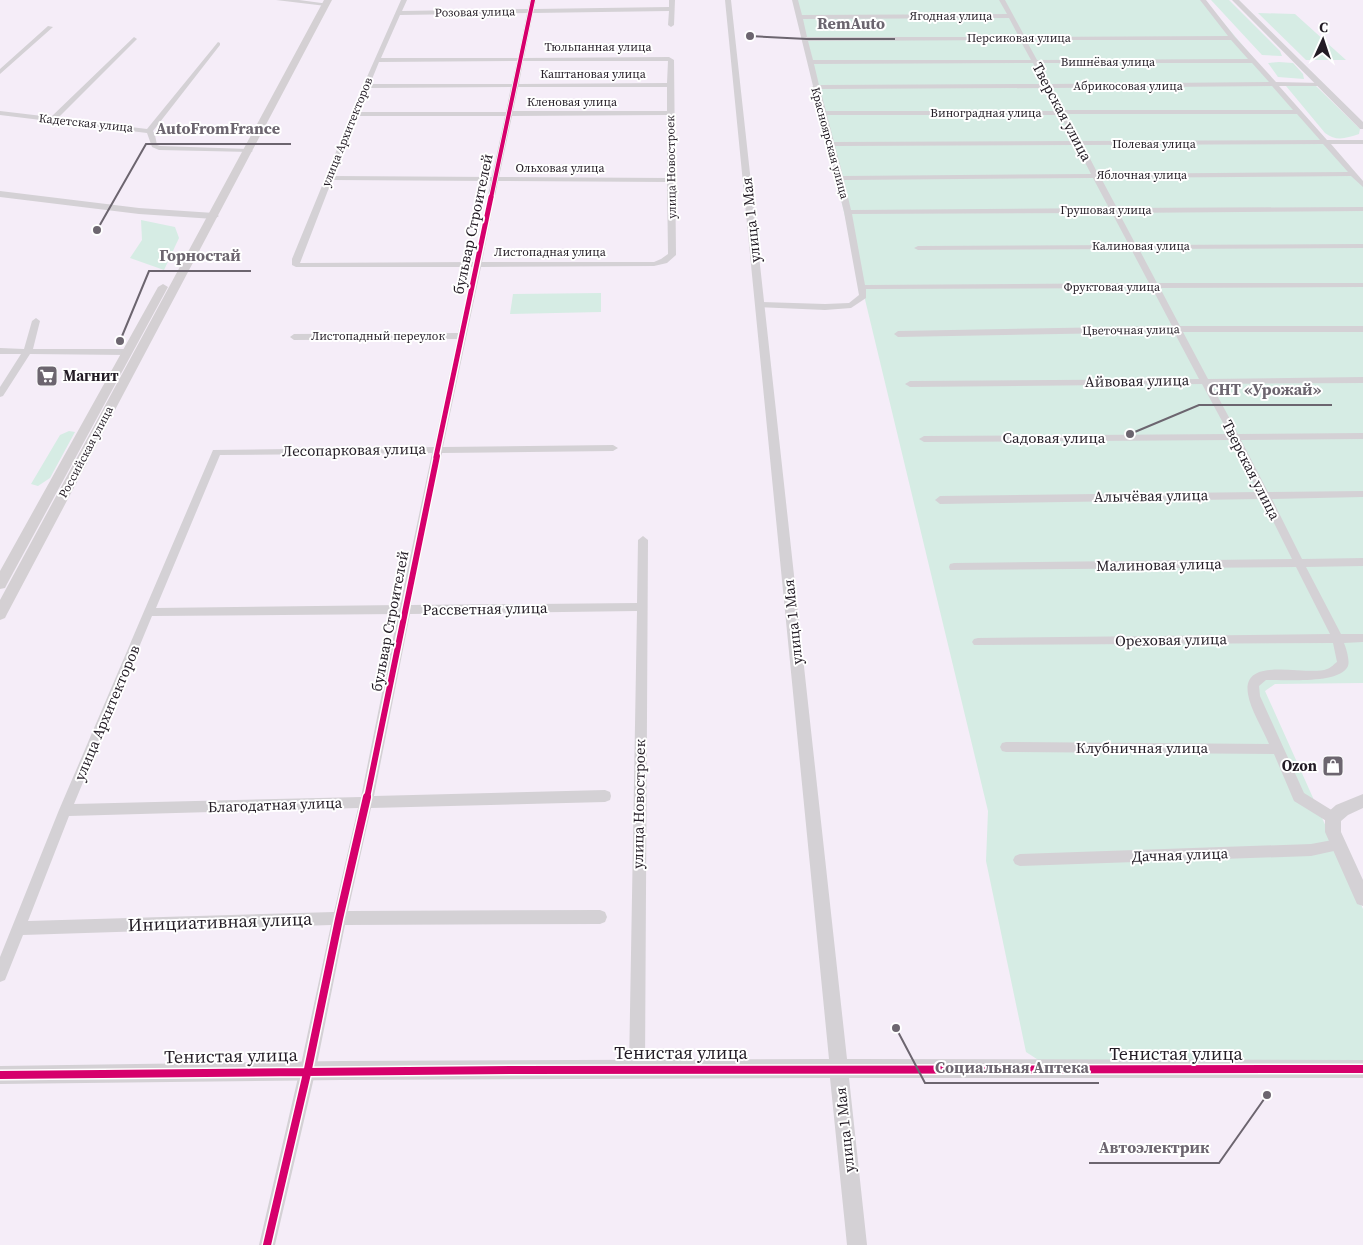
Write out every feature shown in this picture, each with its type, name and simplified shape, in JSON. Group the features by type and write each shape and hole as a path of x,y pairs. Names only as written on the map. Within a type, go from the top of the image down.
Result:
{"main road":[{"name":"Российская улица","path":"0,584 134,352 212,208 246,151 325,2"},
{"name":"Российская улица","path":"0,614 134,352"}],"street":[{"path":"279,0 325,2"},
{"name":"улица Архитекторов","path":"296,265 296,259 354,114 404,0"},
{"name":"бульвар Строителей","path":"267,1245 308,1069 339,919 366,802 421,530 479,263 533,0"},
{"path":"671,25 672,0"},
{"name":"улица 1 Мая","path":"728,0 857,1245"},
{"name":"Красноярская улица","path":"795,0 848,212 862,287"},
{"name":"Тверская улица","path":"1002,0 1235,437 1338,639 1342,664 1329,674 1263,675 1253,684 1254,696 1277,749"},
{"path":"1203,0 1233,38 1363,185"},
{"path":"1235,0 1363,127"},
{"name":"Розовая улица","path":"399,13 671,9"},
{"name":"Ягодная улица","path":"800,16 1011,16"},
{"path":"0,72 50,27"},
{"name":"Персиковая улица","path":"806,39 1233,38"},
{"path":"53,119 134,39"},
{"path":"149,131 218,44"},
{"name":"Тюльпанная улица","path":"377,60 669,58"},
{"name":"улица Новостроек","path":"654,264 664,261 672,255 670,85 672,60 669,58"},
{"name":"Вишнёвая улица","path":"810,62 1255,61"},
{"name":"Абрикосовая улица","path":"816,87 1320,84"},
{"name":"Каштановая улица","path":"366,86 670,85"},
{"name":"Виноградная улица","path":"823,113 1299,112"},
{"name":"Кадетская улица","path":"0,113 149,131 152,135 154,146 159,148 246,151"},
{"name":"Кленовая улица","path":"354,114 670,113"},
{"name":"Полевая улица","path":"831,144 1363,142"},
{"name":"Яблочная улица","path":"840,178 1354,174"},
{"name":"Ольховая улица","path":"328,178 671,180"},
{"path":"0,194 207,219"},
{"path":"0,199 207,219"},
{"name":"Грушовая улица","path":"848,212 1363,209"},
{"name":"Калиновая улица","path":"918,248 1363,246"},
{"name":"Листопадная улица","path":"296,265 654,264"},
{"name":"Фруктовая улица","path":"862,287 1363,285"},
{"path":"761,306 851,305 863,296 862,287"},
{"path":"0,394 28,350 36,321"},
{"name":"Цветочная улица","path":"898,334 1176,329 1363,329"},
{"name":"Листопадный переулок","path":"294,337 462,336"},
{"path":"0,351 134,352"},
{"name":"Айвовая улица","path":"910,384 1363,380"},
{"name":"Садовая улица","path":"924,439 1363,436"},
{"name":"Лесопарковая улица","path":"216,452 439,448 613,448"},
{"name":"улица Архитекторов","path":"0,975 65,810 216,452"},
{"name":"Алычёвая улица","path":"940,500 1363,494"},
{"name":"улица Новостроек","path":"637,1068 643,540"},
{"name":"Малиновая улица","path":"954,567 1363,562"},
{"name":"Рассветная улица","path":"149,612 641,607"},
{"name":"Ореховая улица","path":"978,642 1363,638"},
{"name":"Клубничная улица","path":"1006,747 1277,749"},
{"path":"1277,749 1299,797 1338,814"},
{"name":"Благодатная улица","path":"65,810 604,796"},
{"path":"1363,801 1338,814 1334,832 1338,845 1363,898"},
{"name":"Дачная улица","path":"1020,860 1311,850 1338,845"},
{"name":"Инициативная улица","path":"19,928 339,919 600,918"},
{"name":"Тенистая улица","path":"0,1074 308,1069 1363,1069"}],"green space":[{"path":"793,0 1204,0 1363,186 1363,683 1275,684 1265,691 1363,909 1363,1061 1043,1063 1026,1052 986,861 988,811"},
{"path":"1211,0 1229,0 1280,51 1282,56 1262,55"},
{"path":"1258,13 1295,14 1346,60 1306,60"},
{"path":"1268,63 1293,63 1303,74 1304,79 1278,77"},
{"path":"1286,86 1316,86 1360,129 1359,134 1346,138 1334,138 1325,133"},
{"path":"141,220 175,227 179,238 164,270 130,258 142,240"},
{"path":"601,293 601,312 510,314 513,294"},
{"path":"69,431 75,432 50,478 38,486 31,484 60,435"}],"cycle path":[{"path":"267,1245 308,1069 339,919 366,802 421,530 533,0"},
{"path":"0,1075 511,1070 1363,1069"}],"place":[{"name":"RemAuto","path":"750,36"},
{"name":"AutoFromFrance","path":"97,230"},
{"name":"Горностай","path":"120,341"},
{"name":"Магнит","path":"47,376"},
{"name":"СНТ «Урожай»","path":"1130,434"},
{"name":"Ozon","path":"1333,766"},
{"name":"Социальная Аптека","path":"896,1028"},
{"name":"Автоэлектрик","path":"1267,1095"}]}
